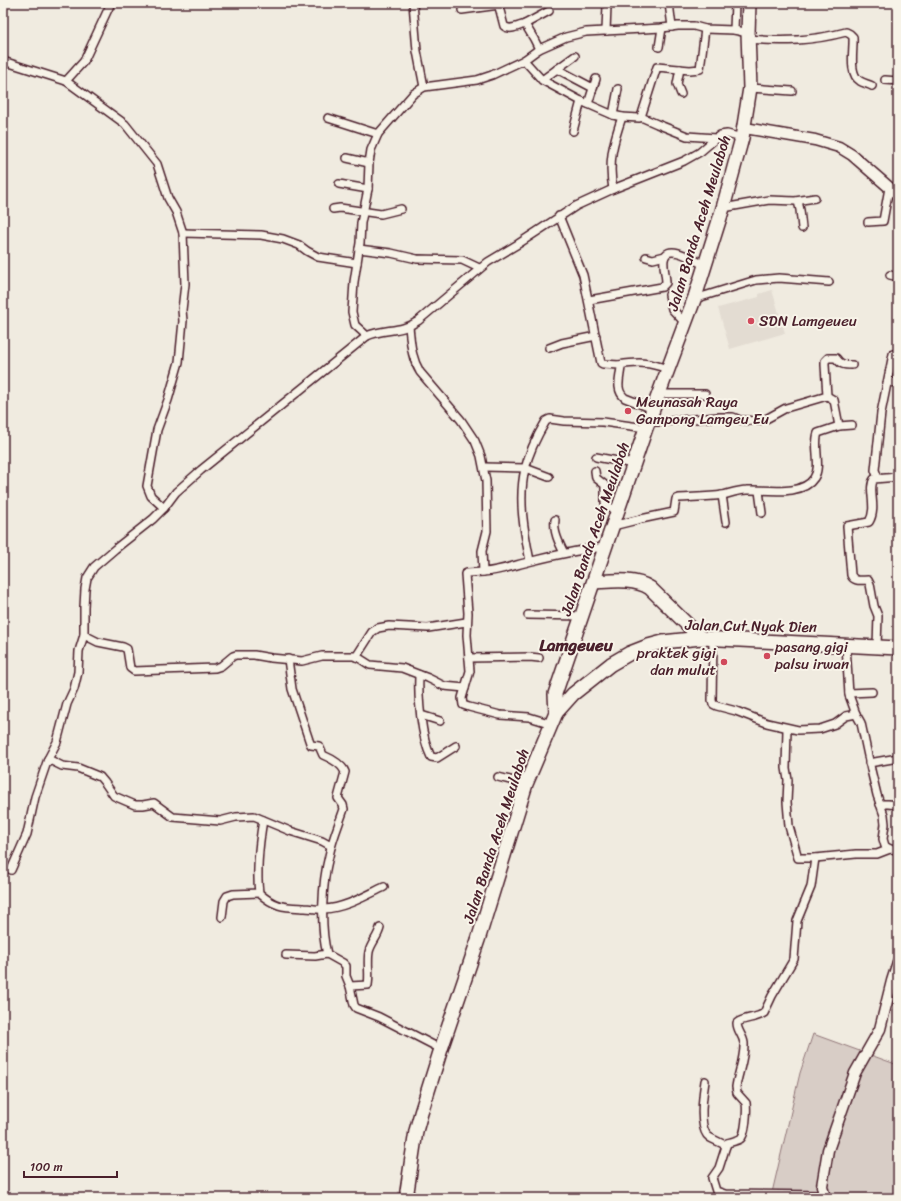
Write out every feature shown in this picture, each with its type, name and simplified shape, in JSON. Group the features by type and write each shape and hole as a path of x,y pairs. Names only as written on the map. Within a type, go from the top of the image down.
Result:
{"highway":[{"name":"Jalan Banda Aceh Meulaboh","path":"406,1198 416,1131 441,1049 478,940 526,784 554,719 555,694 647,425 695,297 723,208 744,133 750,88 748,36 749,3"},
{"path":"594,582 637,582 645,585 707,639"},
{"name":"Jalan Cut Nyak Dien","path":"554,719 578,690 611,664 630,653 663,642 707,639 898,648"}],"street":[{"path":"66,81 84,61 111,3"},
{"path":"413,3 417,51 424,87"},
{"path":"668,3 672,26"},
{"path":"734,30 735,3"},
{"path":"462,10 498,4 505,28 525,24 549,11"},
{"path":"606,30 607,5"},
{"path":"525,24 539,49"},
{"path":"367,336 357,328 353,322 354,282 363,212 368,189 371,150 378,134 413,94 424,87 477,80 492,75 524,60 539,49 566,36 606,30 662,28 672,26 694,26 705,29 734,30 748,36 779,42 803,40 846,32 853,37 853,68 855,76 860,81 872,86"},
{"path":"659,47 662,28"},
{"path":"642,117 657,66 690,70 700,69 705,29"},
{"path":"542,80 575,56"},
{"path":"524,60 542,80 584,103 613,115 622,117 642,117 687,136 716,138"},
{"path":"3,61 66,81 125,124 154,159 168,198 176,212 183,233 185,284 179,362 168,400 157,430 147,486 151,496 164,508"},
{"path":"557,69 593,88"},
{"path":"680,69 677,84 681,94"},
{"path":"573,131 584,103 593,88 596,79"},
{"path":"886,80 898,81"},
{"path":"750,88 792,91"},
{"path":"613,115 618,89"},
{"path":"613,189 611,152 614,138 622,117"},
{"path":"328,118 378,134"},
{"path":"11,870 27,834 35,797 48,759 57,742 67,704 74,689 78,672 79,652 84,636 84,607 87,578 94,568 114,549 143,528 164,508 176,492 201,470 367,336 376,332 409,327 462,284 479,268 559,216 576,206 613,189 684,161 700,152 723,134 744,133 815,140 839,147 852,155 898,195"},
{"path":"347,158 369,163"},
{"path":"339,184 368,189"},
{"path":"868,222 884,221 889,188"},
{"path":"723,208 769,200 798,201 815,198"},
{"path":"798,201 800,204 802,228"},
{"path":"333,209 340,208 381,214 401,210"},
{"path":"559,216 583,275 602,364 619,365 648,363 667,369"},
{"path":"183,233 261,235 299,245 318,257 357,263"},
{"path":"359,249 417,259 462,260 479,268"},
{"path":"646,257 653,259 665,256 670,252 679,252 704,265"},
{"path":"589,300 662,287 666,283 665,256"},
{"path":"890,275 898,277"},
{"path":"695,297 701,297 756,280 779,278 829,282"},
{"path":"668,295 672,309 685,323"},
{"path":"409,327 412,357 415,364 420,372 461,420 475,441 484,467 486,480 487,531 482,551 483,572"},
{"path":"550,348 562,343 596,336"},
{"path":"878,478 874,470 881,414 893,354"},
{"path":"827,396 825,361 828,358 836,358 839,363 844,365 852,365"},
{"path":"619,365 621,368 619,389 622,396 653,409"},
{"path":"888,382 898,383"},
{"path":"658,394 705,394"},
{"path":"530,561 523,526 522,493 525,468 536,440 548,419 647,425 658,422 733,417 749,422 766,419 786,408 827,396 834,400 839,426"},
{"path":"613,526 674,512 676,499 679,498 722,495 747,490 785,491 804,487 814,478 818,462 815,439 818,433 839,426 852,425"},
{"path":"596,458 634,464"},
{"path":"484,467 525,468 549,478"},
{"path":"595,471 596,478 606,485 605,503 617,512"},
{"path":"876,646 878,616 868,580 856,580 851,575 847,526 869,522 872,517 874,505 872,483 874,479 898,477"},
{"path":"759,491 762,513"},
{"path":"722,495 726,522"},
{"path":"556,520 555,526 558,539 564,553"},
{"path":"554,719 500,715 465,706 462,702 470,675 466,622 467,610 465,574 498,570 564,553 606,547"},
{"path":"528,615 582,616"},
{"path":"356,657 372,632 378,628 389,626 428,628 466,622"},
{"path":"84,636 98,642 127,649 130,668 134,671 215,668 223,665 236,655 302,661 328,656 356,657 370,665 400,667 444,686 465,688"},
{"path":"707,639 713,704 767,723 787,729 798,730 820,729 836,724 846,716 856,714"},
{"path":"846,645 849,693 856,714 861,723 869,763 884,815 884,846 894,849"},
{"path":"469,658 539,658"},
{"path":"288,659 292,689 310,743 312,745 319,746 323,755 328,757 344,770 344,776 338,798 344,809 327,867 323,909 325,947 327,954"},
{"path":"419,675 418,697 424,732 431,757 437,758 456,746"},
{"path":"849,693 872,692"},
{"path":"421,715 440,721"},
{"path":"787,729 786,768 788,780 787,802 789,826 798,858 877,854 894,849"},
{"path":"869,763 898,758"},
{"path":"48,759 62,766 78,768 100,777 106,783 114,796 136,804 143,805 154,803 173,817 220,821 236,817 251,816 332,846"},
{"path":"498,777 526,784"},
{"path":"880,804 898,805"},
{"path":"259,893 258,871 263,820"},
{"path":"816,858 811,887 797,921 795,954 792,964 776,988 764,1013 755,1017 740,1020 737,1023 738,1030 743,1038 744,1046 736,1087 737,1093 746,1103 747,1108 743,1136 740,1139 727,1144 719,1168 712,1178 716,1191 720,1193 742,1195 825,1196 822,1186 828,1150 855,1073 880,1029 898,962"},
{"path":"222,917 224,901 227,896 233,894 259,893 268,900 283,907 323,909 356,901 384,887"},
{"path":"350,986 368,985 369,953 378,936 380,928"},
{"path":"286,954 315,956 327,954 345,964 346,976 356,1008 379,1017 441,1049"},
{"path":"705,1081 701,1113 706,1132 709,1137 726,1146"}],"shaded area":[{"name":"SDN Lamgeueu","path":"772,290 785,333 730,349 718,308 759,297 759,294"},
{"path":"813,1034 898,1065 898,1198 771,1197 800,1073"}],"place":[{"name":"SDN Lamgeueu","path":"751,321"},
{"name":"Meunasah Raya Gampong Lamgeu Eu","path":"628,411"},
{"name":"pasang gigi palsu irwan","path":"767,656"},
{"name":"praktek gigi dan mulut","path":"724,662"}],"district":[{"name":"Lamgeueu","path":"576,645"}]}
